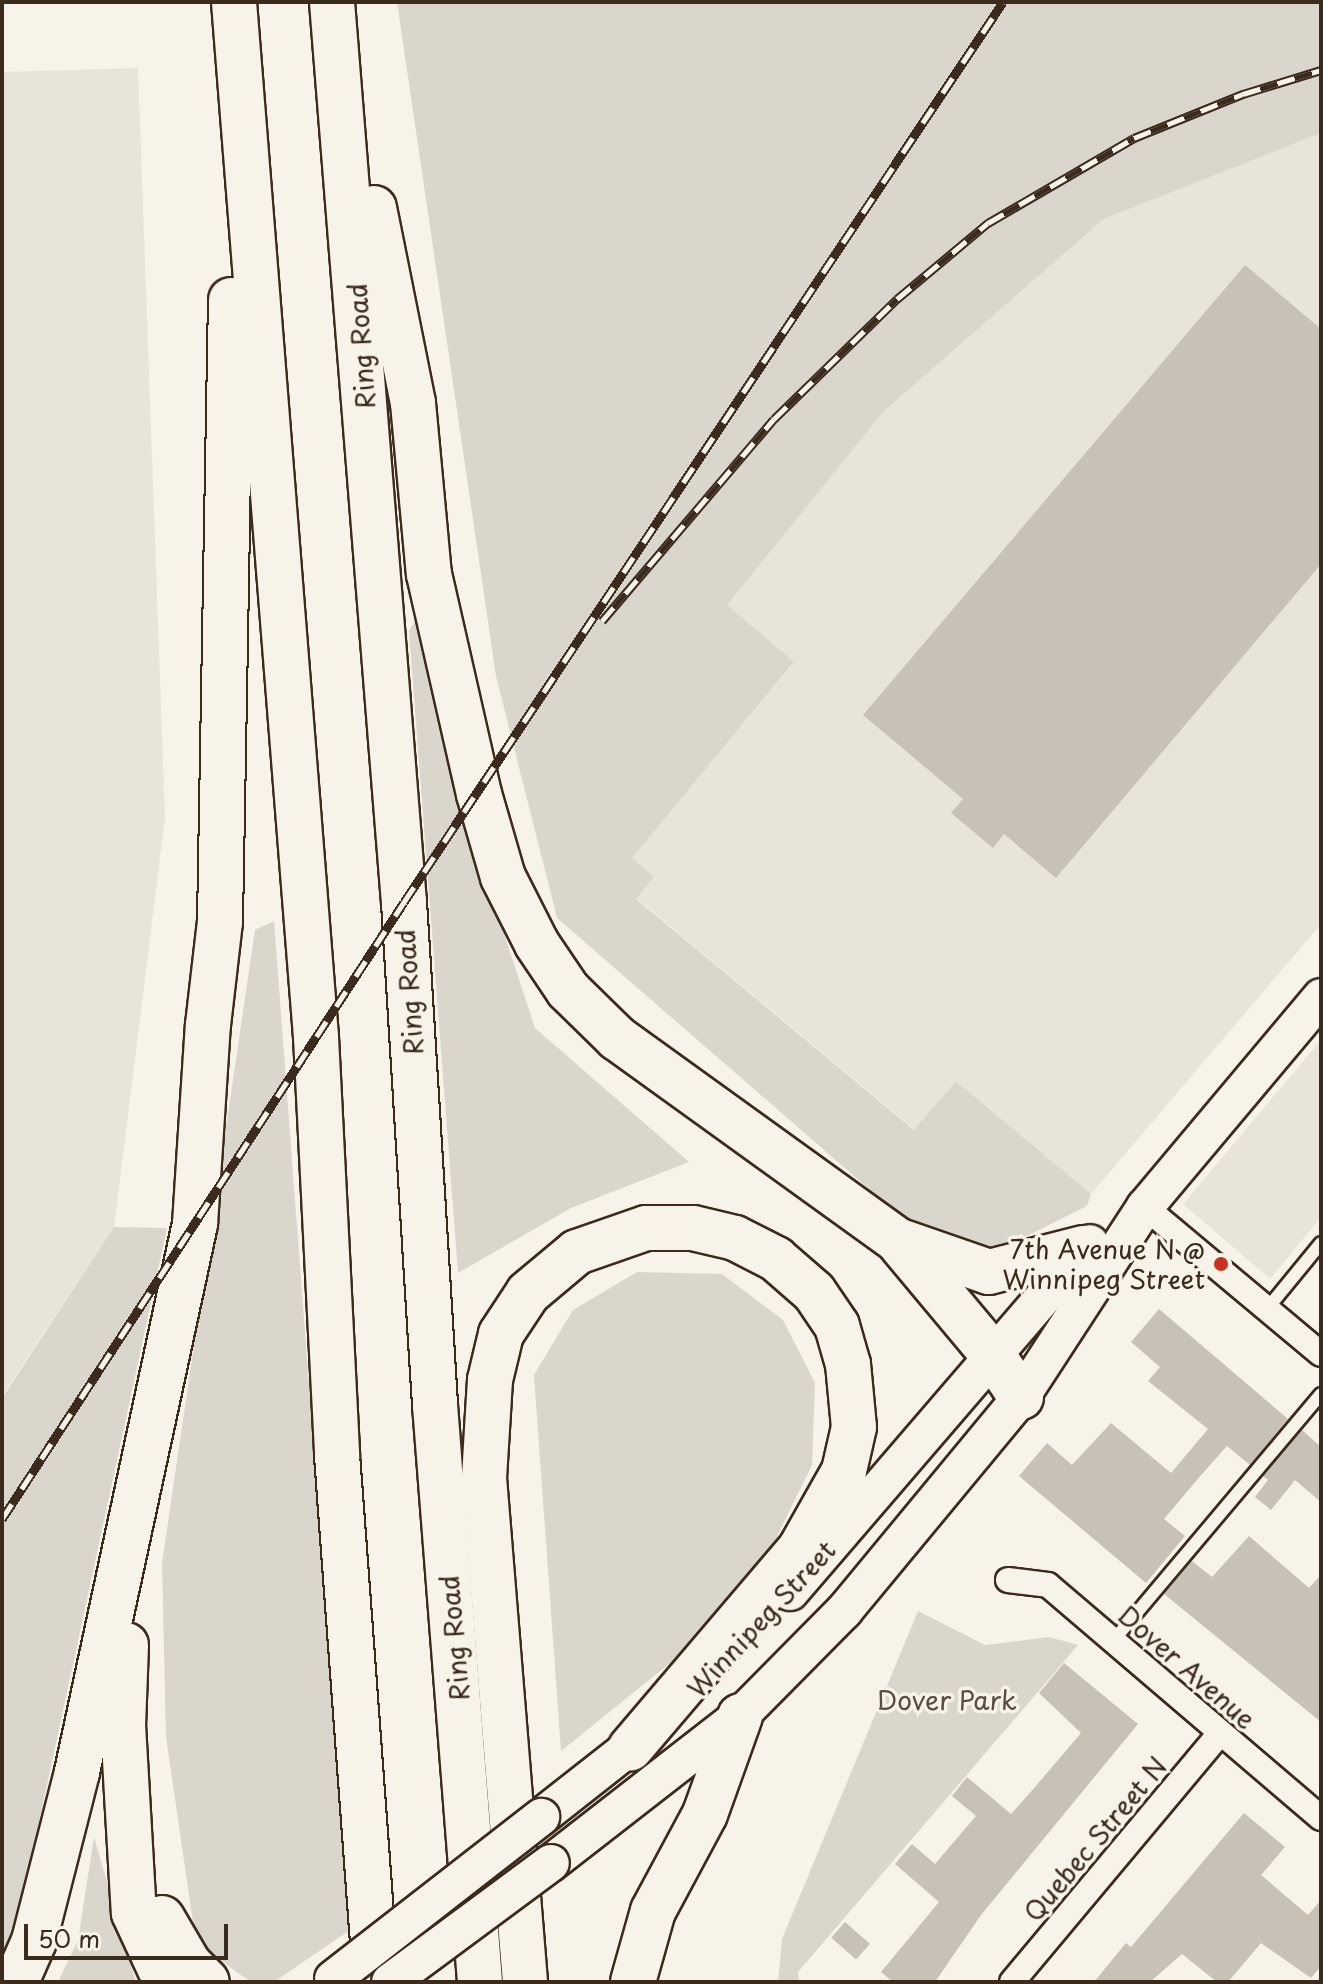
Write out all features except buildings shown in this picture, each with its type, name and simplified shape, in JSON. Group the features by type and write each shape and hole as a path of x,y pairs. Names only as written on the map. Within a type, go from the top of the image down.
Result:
{"highway":[{"path":"234,2 316,1037 338,1471 376,1982"},
{"path":"333,2 413,403 429,574 479,794 503,877 568,990 617,1038 897,1240 992,1354 1021,1397"},
{"name":"Ring Road","path":"333,2 404,902 435,1405 480,1982"},
{"path":"16,1982 42,1910 131,1530 195,1224 208,1025 220,922 237,57"},
{"path":"525,1982 484,1478 490,1380 501,1334 528,1293 577,1252 646,1228 693,1228 735,1238 776,1259 814,1292 837,1326 848,1364 854,1427 844,1471 800,1549 630,1749"},
{"path":"897,1240 989,1272 1083,1248"},
{"path":"131,1530 123,1725 134,1913 166,1982"},
{"path":"633,1982 653,1911 705,1814 740,1716"},
{"path":"130,1838 160,1913 189,1964 207,1982"}],"main road":[{"name":"Winnipeg Street","path":"390,1982 551,1863 740,1716 844,1611 1021,1397 1145,1207 1321,997"},
{"name":"Winnipeg Street","path":"331,1981 630,1749 761,1626 1083,1248 1145,1207"}],"street":[{"path":"1145,1207 1321,1354"},
{"name":"Dover Avenue","path":"1008,1580 1048,1585 1321,1818"},
{"name":"Quebec Street N","path":"1012,1982 1220,1733"}],"lane":[{"path":"1267,1309 1321,1243"},
{"path":"1113,1641 1321,1394"}],"shaded area":[{"path":"138,68 165,818 114,1227 2,1396 2,72"},
{"path":"1321,133 1321,924 1091,1194 956,1081 915,1130 636,898 631,858 794,663 726,605 884,411 1104,219"},
{"path":"1321,1040 1321,1217 1270,1279 1183,1204"}],"green space":[{"path":"397,2 1321,2 1321,133 1104,219 884,411 727,605 794,662 632,858 654,877 636,899 914,1130 956,1081 1091,1194 1087,1206 995,1252 900,1216 557,918 496,676"},
{"path":"420,613 455,784 535,1028 689,1162 571,1208 458,1273 409,631"},
{"path":"274,921 350,1930 274,1982 251,1982 196,1943 166,1737 162,1563 255,930"},
{"path":"114,1227 167,1228 17,1924 2,1952 2,1398"},
{"path":"637,1272 722,1274 783,1320 815,1383 812,1465 764,1563 695,1643 561,1751 534,1375 573,1310"},
{"name":"Dover Park","path":"918,1611 985,1645 1049,1637 1078,1645 798,1972 799,1982 778,1982 782,1939"},
{"path":"94,1837 136,1982 58,1982 78,1940"}],"railway":[{"path":"2,1519 404,902 1003,2"},
{"path":"602,621 774,419 897,299 988,223 1134,138 1243,94 1321,70"}],"place":[{"name":"7th Avenue N @ Winnipeg Street","path":"1221,1264"}]}
